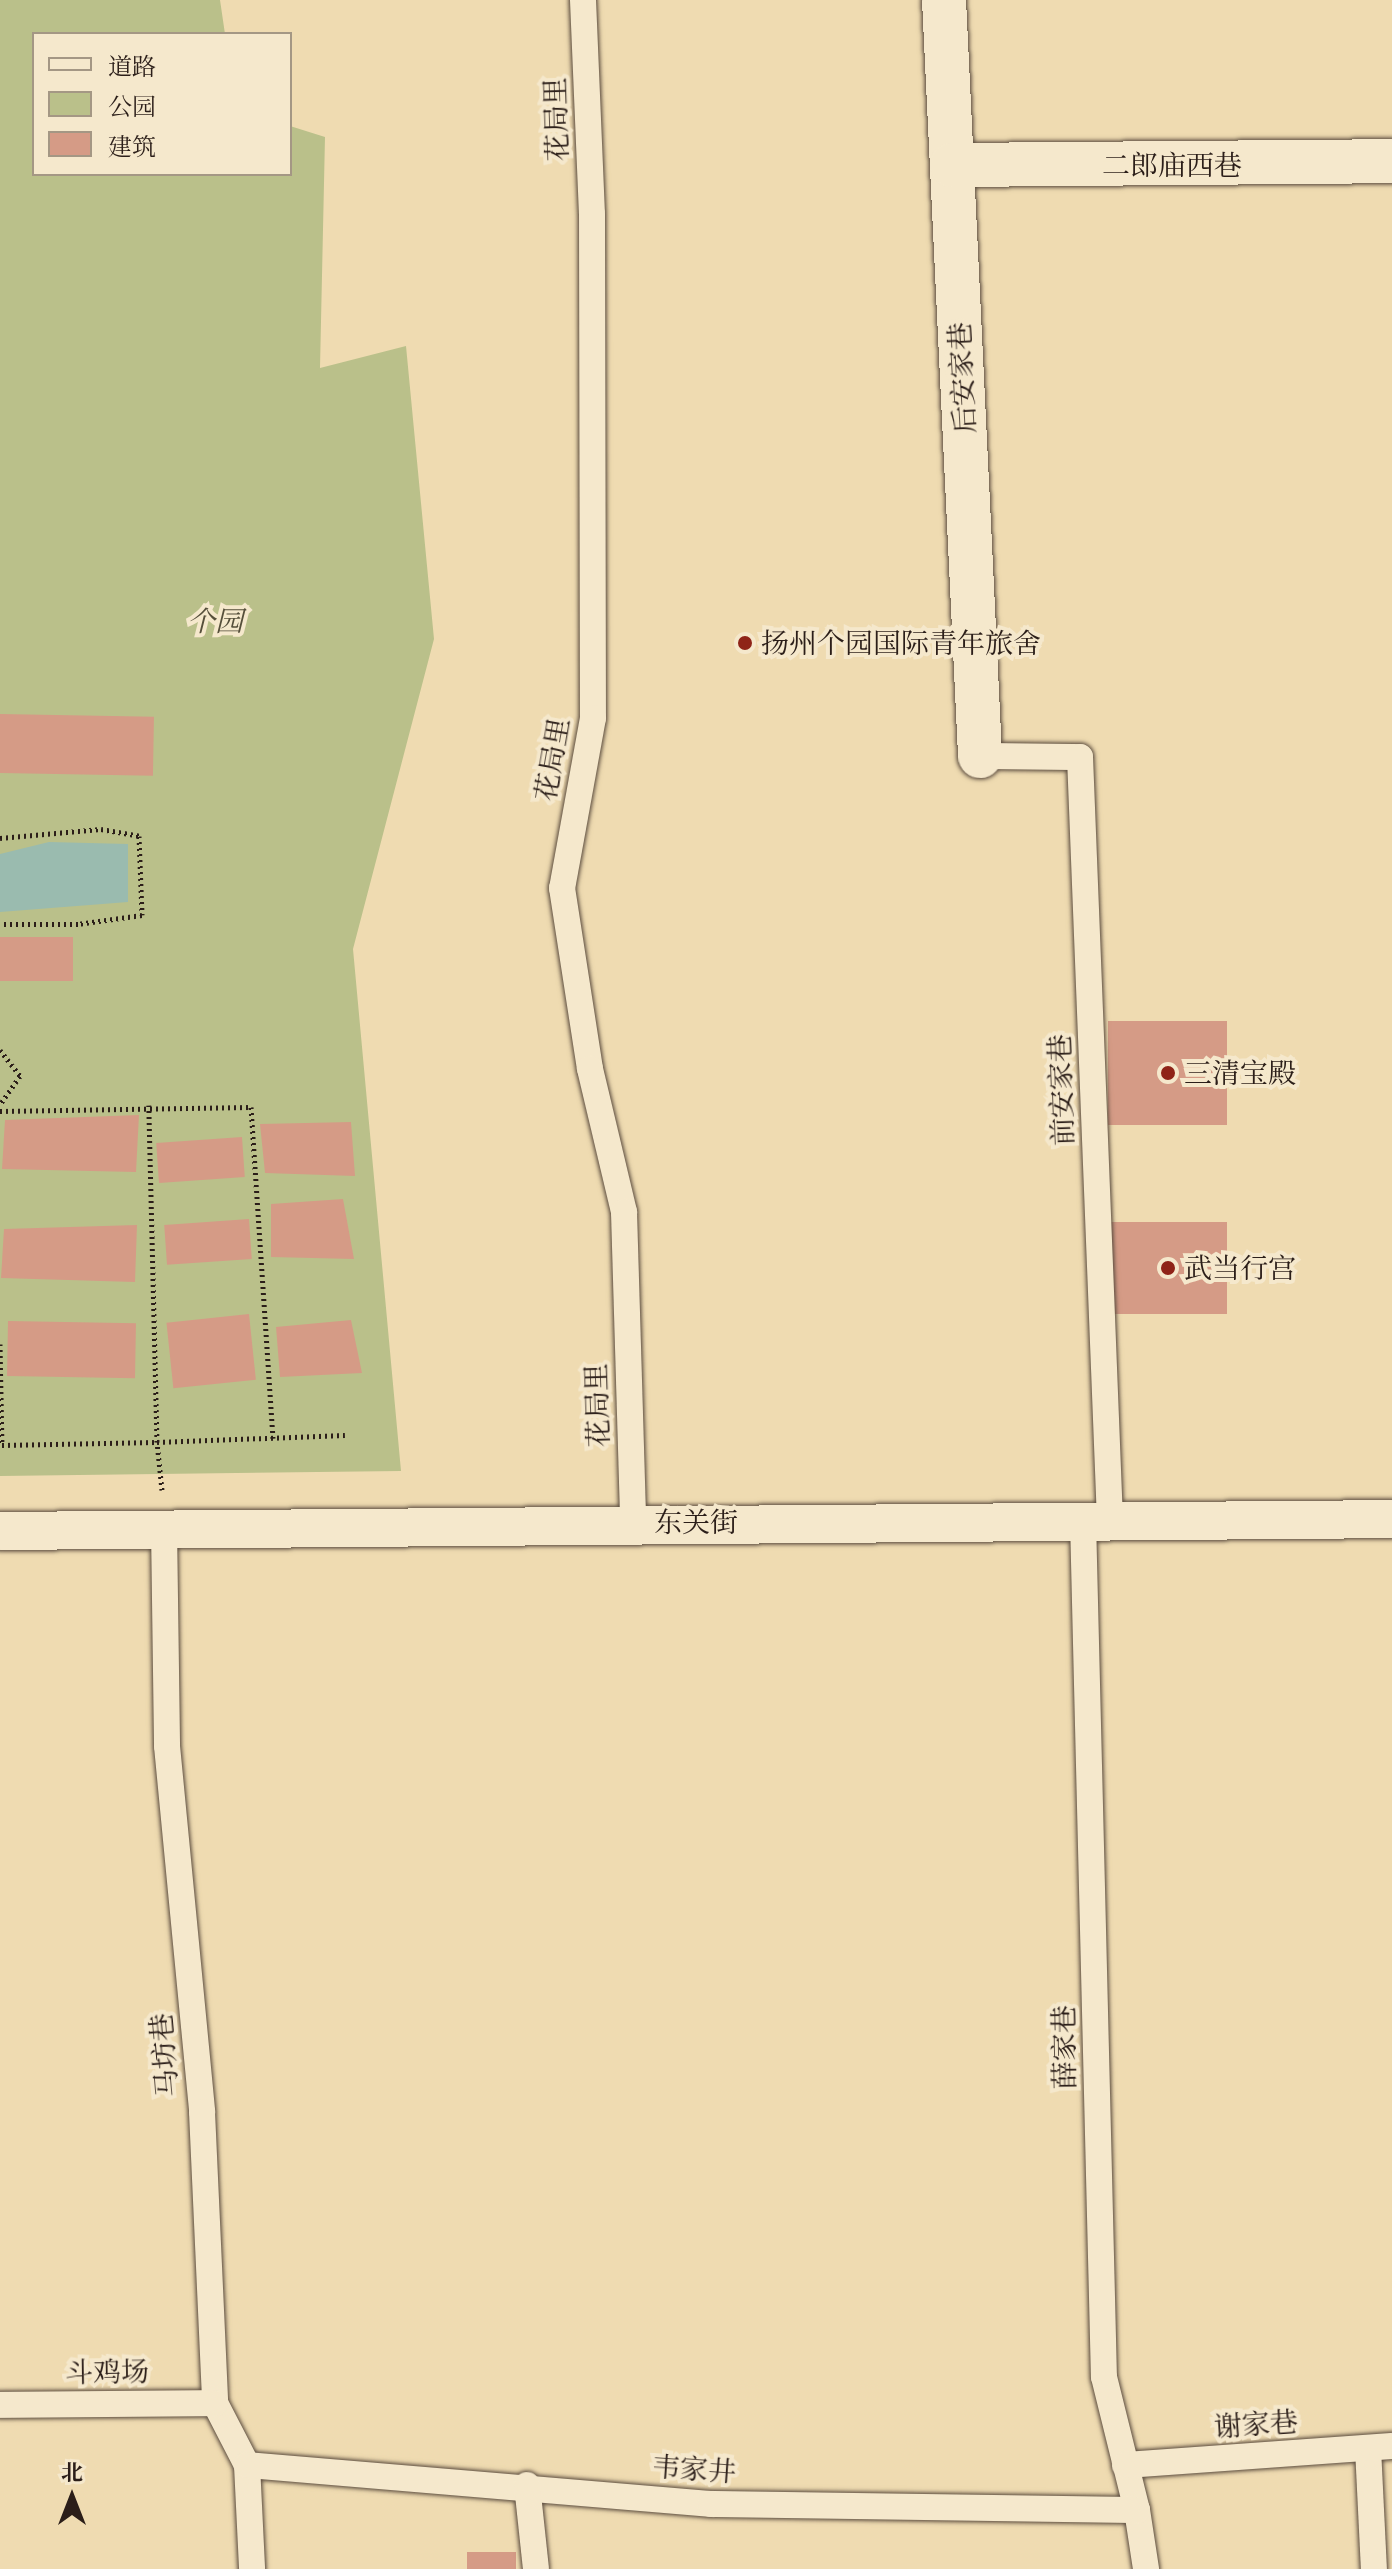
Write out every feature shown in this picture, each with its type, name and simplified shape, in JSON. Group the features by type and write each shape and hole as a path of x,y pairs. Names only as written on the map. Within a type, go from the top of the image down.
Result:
{"street":[{"name":"后安家巷","path":"944,0 980,756"},
{"name":"二郎庙西巷","path":"952,165 1392,161"},
{"name":"东关街","path":"0,1531 633,1522 1392,1519"}],"lane":[{"name":"花局里","path":"583,0 592,214 593,718 562,888 590,1069 624,1212 633,1522"},
{"name":"前安家巷","path":"980,756 1080,757 1096,1520"},
{"name":"薛家巷","path":"1096,1520 1104,2377 1137,2510 1146,2569"},
{"name":"马坊巷","path":"164,1527 167,1746 202,2112 215,2403 247,2465 252,2569"},
{"name":"斗鸡场","path":"0,2405 215,2403"},
{"name":"谢家巷","path":"1125,2465 1380,2447"},
{"path":"1374,2569 1380,2447"},
{"name":"韦家井","path":"247,2465 436,2485 527,2485 711,2504 1137,2510"},
{"path":"527,2485 536,2569"}],"path":[{"path":"0,838 101,829 139,836 142,915 78,924 0,924"},
{"path":"0,1050 20,1076 0,1108"},
{"path":"0,1108 149,1105 251,1107 273,1438"},
{"path":"149,1105 157,1442 161,1474"},
{"path":"0,1344 2,1445 345,1435"}],"green space":[{"name":"个园","path":"0,0 220,0 225,32 32,32 32,176 292,176 292,127 325,137 320,368 406,346 434,639 353,949 401,1471 0,1476"}],"water":[{"path":"49,842 128,844 128,902 0,912 0,854"}],"building":[{"path":"0,714 154,717 153,776 0,773"},
{"path":"0,937 73,937 73,981 0,981"},
{"name":"三清宝殿","path":"1108,1021 1227,1021 1227,1125 1108,1125"},
{"path":"139,1115 136,1172 2,1169 5,1120"},
{"path":"351,1122 355,1176 265,1173 260,1124"},
{"path":"242,1137 245,1177 159,1183 156,1143"},
{"path":"343,1199 354,1259 271,1257 271,1204"},
{"path":"249,1219 252,1259 167,1265 164,1225"},
{"path":"1108,1222 1227,1222 1227,1314 1108,1314"},
{"path":"137,1225 135,1282 1,1278 4,1229"},
{"path":"249,1314 256,1380 173,1388 166,1323"},
{"path":"351,1320 362,1373 280,1377 276,1327"},
{"path":"8,1321 136,1323 135,1378 7,1376"},
{"path":"467,2552 516,2552 516,2569 467,2569"}],"place":[{"name":"扬州个园国际青年旅舍","path":"745,643"},
{"name":"三清宝殿","path":"1168,1073"},
{"name":"武当行宫","path":"1168,1268"}]}
